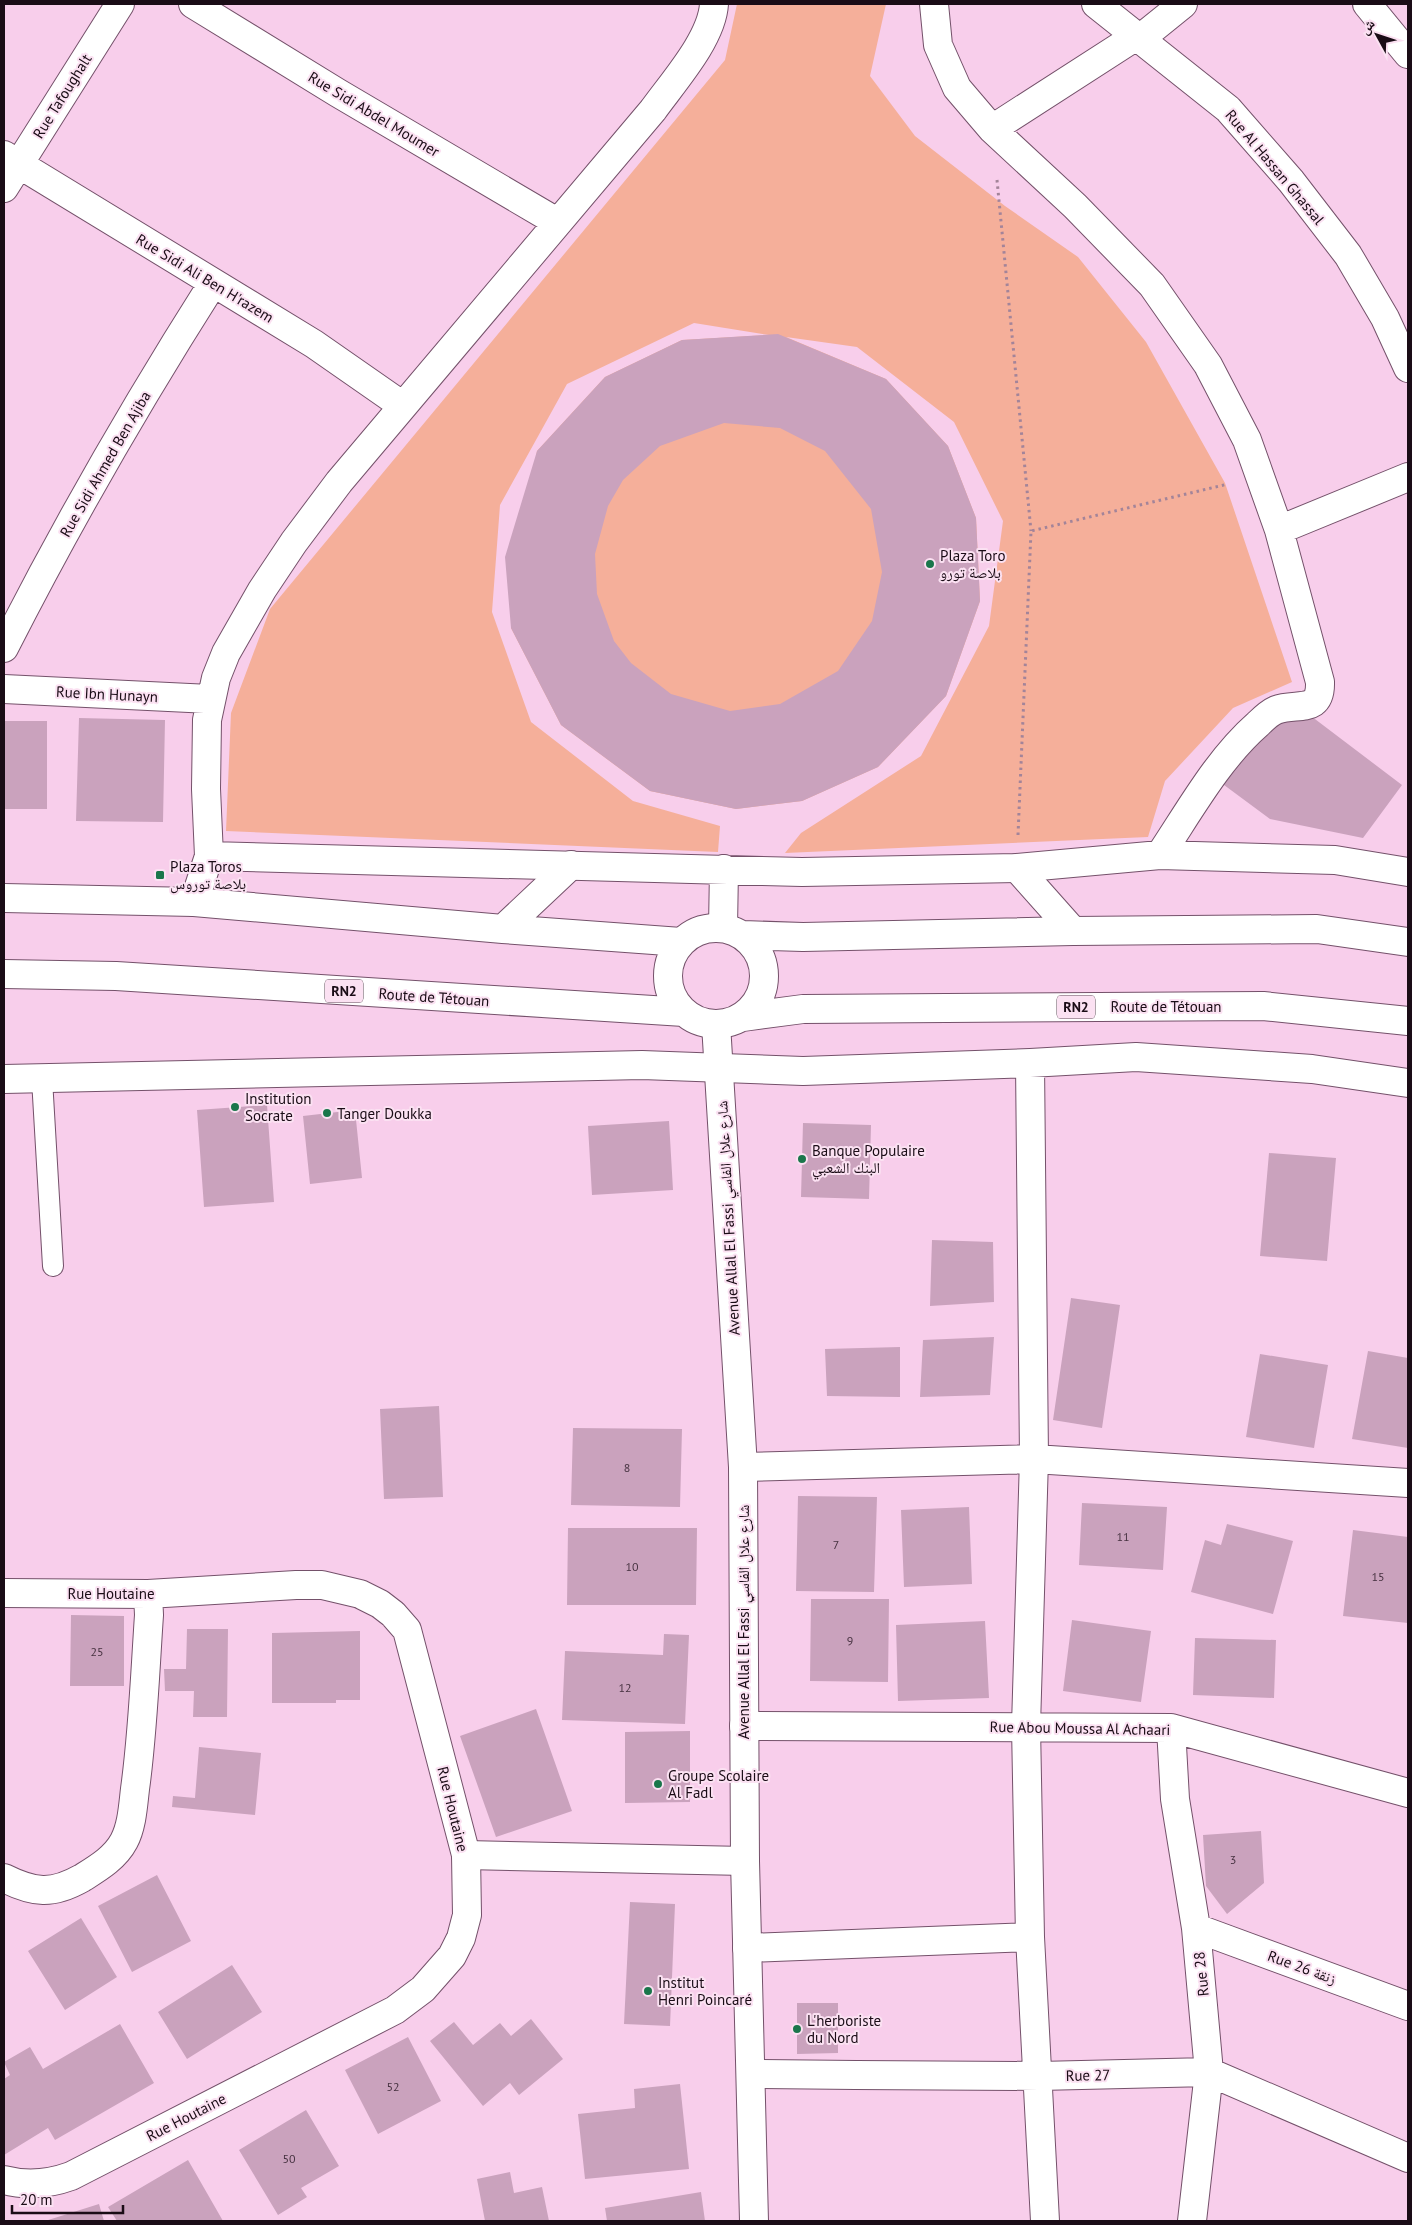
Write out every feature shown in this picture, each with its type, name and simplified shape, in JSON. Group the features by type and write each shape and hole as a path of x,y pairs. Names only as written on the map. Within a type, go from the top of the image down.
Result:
{"main road":[{"name":"Rue Tafoughalt","path":"4,188 12,160 120,4"},
{"name":"Rue Sidi Abdel Moumer","path":"193,4 557,222"},
{"path":"194,902 209,856 206,745 210,700 226,653 262,590 288,550 339,482 653,110 693,54 706,32 714,11 714,4"},
{"path":"934,4 938,45 957,88 992,129 1075,206 1152,285 1208,365 1247,440 1260,476 1279,530 1320,682 1320,692 1317,699 1312,703 1278,710 1267,715 1245,735 1220,767 1160,855"},
{"name":"Rue Al Hassan Ghassal","path":"1096,4 1140,37 1228,109 1291,180 1348,255 1385,318 1408,368"},
{"path":"992,129 1140,37 1183,4"},
{"path":"1367,4 1408,54"},
{"name":"Rue Sidi Ali Ben H'razem","path":"12,160 314,344 403,406"},
{"name":"Rue Sidi Ahmed Ben Ajiba","path":"4,648 36,584 169,352 213,283"},
{"path":"1279,530 1408,477"},
{"name":"Rue Ibn Hunayn","path":"4,689 210,700"},
{"path":"209,856 802,872 1017,868 1160,855 1335,860 1408,872"},
{"path":"503,929 571,865"},
{"path":"1017,868 1073,931"},
{"path":"724,869 733,931 756,948 762,966 762,985 755,1003 743,1017"},
{"path":"4,898 194,902 503,929 681,942"},
{"path":"684,1012 674,1000 668,986 668,970 672,955 681,942 694,933 708,929 802,937 1073,931 1318,929 1408,942"},
{"name":"Route de Tétouan","path":"4,974 116,976 684,1012"},
{"name":"Route de Tétouan","path":"743,1017 803,1009 1263,1006 1408,1021"},
{"name":"RN2","path":"684,1012 704,1022 716,1024 730,1022 743,1017"},
{"name":"Avenue Allal El Fassi شارع علال الفاسي","path":"716,1024 742,1467 745,1861 754,2221"},
{"path":"4,1079 642,1064 803,1071 1030,1063 1136,1057 1312,1069 1408,1083"},
{"path":"1030,1063 1034,1460 1026,1726 1030,1938 1039,2076 1045,2221"},
{"path":"742,1467 1034,1460 1408,1483"},
{"name":"Rue Houtaine","path":"4,1593 148,1594 296,1584 322,1585 360,1594 380,1604 393,1614 406,1630 466,1855 466,1915 461,1938 452,1956 423,1989 395,2010 71,2176 52,2183 33,2184 4,2180"},
{"path":"4,1878 26,1888 51,1890 72,1883 96,1870 111,1858 124,1840 129,1827 140,1754 149,1615 148,1594"},
{"name":"Rue Abou Moussa Al Achaari","path":"744,1726 1171,1728 1408,1793"},
{"name":"Rue 28","path":"1171,1728 1174,1799 1196,1928 1209,2072 1192,2221"},
{"path":"466,1855 745,1861"},
{"name":"Rue 26 زنقة","path":"1196,1928 1408,2006"},
{"path":"747,1948 1030,1938"},
{"name":"Rue 27","path":"751,2074 1039,2076 1209,2072 1408,2158"}],"lane":[{"path":"42,1079 53,1266"}],"path":[{"path":"992,129 1031,531 1017,868"},
{"path":"1031,531 1260,476"}],"shaded area":[{"path":"737,4 886,4 870,76 915,136 1005,206 1078,257 1146,342 1225,483 1292,682 1233,708 1165,781 1148,837 785,853 801,833 921,756 989,626 1003,521 954,422 857,347 786,337 886,379 948,446 976,518 980,601 946,696 878,767 802,801 736,809 650,791 561,725 511,628 537,451 605,377 682,340 769,335 694,323 567,384 500,505 492,612 531,722 633,801 720,826 718,852 226,831 231,713 270,609 725,60"}],"building":[{"name":"Plaza Toro بلاصة تورو","path":"778,334 886,379 948,446 976,518 980,601 946,696 878,767 802,801 736,809 650,791 561,725 511,628 505,557 537,451 605,377 682,340","holes":["724,423 780,428 825,451 871,509 882,572 872,621 838,671 780,704 730,711 671,694 631,663 614,641 597,594 595,554 608,506 623,480 660,446"]},
{"path":"1307,713 1402,785 1363,838 1270,819 1220,782 1264,721"},
{"path":"79,718 165,720 163,822 76,821"},
{"path":"4,721 47,721 47,809 4,809"},
{"path":"267,1105 274,1202 204,1207 197,1110"},
{"path":"355,1110 362,1178 310,1184 303,1116"},
{"path":"669,1121 673,1190 592,1195 588,1126"},
{"path":"803,1123 871,1125 869,1199 801,1197"},
{"path":"1269,1153 1336,1158 1327,1261 1260,1256"},
{"path":"932,1240 993,1242 994,1302 930,1306"},
{"path":"1071,1298 1120,1305 1102,1428 1053,1420"},
{"path":"994,1337 990,1395 920,1397 923,1340"},
{"path":"900,1347 900,1397 827,1396 825,1349"},
{"path":"1368,1351 1408,1358 1408,1448 1352,1439"},
{"path":"1260,1354 1328,1365 1314,1448 1246,1437"},
{"path":"439,1406 443,1497 384,1499 380,1409"},
{"path":"573,1428 682,1429 680,1507 571,1505"},
{"path":"798,1496 877,1497 874,1592 796,1591"},
{"path":"1082,1503 1167,1507 1163,1570 1079,1565"},
{"path":"969,1507 972,1584 904,1587 901,1510"},
{"path":"1227,1524 1293,1541 1273,1614 1191,1592 1205,1540 1221,1545"},
{"path":"568,1528 697,1528 696,1605 567,1605"},
{"path":"1353,1530 1408,1537 1408,1623 1343,1616"},
{"path":"811,1599 889,1599 888,1682 810,1681"},
{"path":"71,1615 124,1616 124,1686 70,1686"},
{"path":"1072,1620 1151,1631 1141,1702 1063,1691"},
{"path":"985,1621 989,1698 898,1701 896,1625"},
{"path":"187,1629 228,1629 227,1717 193,1717 194,1691 165,1691 164,1669 186,1669"},
{"path":"360,1631 360,1700 336,1700 336,1703 272,1703 272,1633"},
{"path":"664,1634 689,1635 685,1724 562,1720 565,1651 663,1655"},
{"path":"1195,1638 1276,1640 1274,1698 1193,1695"},
{"path":"536,1709 572,1811 496,1837 460,1736"},
{"name":"Groupe Scolaire Al Fadl","path":"690,1731 690,1802 625,1803 625,1732"},
{"path":"199,1747 261,1753 255,1815 172,1807 173,1796 195,1798"},
{"path":"1261,1831 1264,1883 1227,1914 1206,1886 1203,1835"},
{"path":"157,1875 191,1941 132,1972 98,1906"},
{"name":"Institut Henri Poincaré","path":"630,1902 675,1904 670,2026 624,2024"},
{"path":"81,1918 117,1977 65,2010 28,1951"},
{"path":"232,1965 262,2012 187,2059 158,2012"},
{"path":"797,2003 838,2003 838,2053 797,2054"},
{"path":"531,2019 563,2059 519,2095 510,2083 483,2106 430,2041 454,2022 473,2045 500,2023 511,2036"},
{"path":"120,2024 154,2083 55,2140 48,2128 4,2155 4,2079 10,2075 4,2062 30,2047 43,2069"},
{"path":"408,2037 441,2101 378,2134 345,2070"},
{"path":"680,2084 689,2169 585,2179 578,2114 635,2108 634,2089"},
{"path":"306,2110 339,2166 301,2188 307,2197 278,2215 239,2150"},
{"path":"188,2160 223,2221 117,2221 108,2207"},
{"path":"510,2172 514,2193 542,2187 549,2221 485,2221 477,2179"},
{"path":"701,2192 705,2221 607,2221 605,2208"},
{"path":"99,2204 104,2221 45,2221"}],"place":[{"name":"Plaza Toro بلاصة تورو","path":"930,564"},
{"name":"Plaza Toros بلاصة توروس","path":"160,875"},
{"name":"Institution Socrate","path":"235,1107"},
{"name":"Tanger Doukka","path":"327,1113"},
{"name":"Banque Populaire البنك الشعبي","path":"802,1159"},
{"name":"Groupe Scolaire Al Fadl","path":"658,1784"},
{"name":"Institut Henri Poincaré","path":"648,1991"},
{"name":"L'herboriste du Nord","path":"797,2029"}]}
